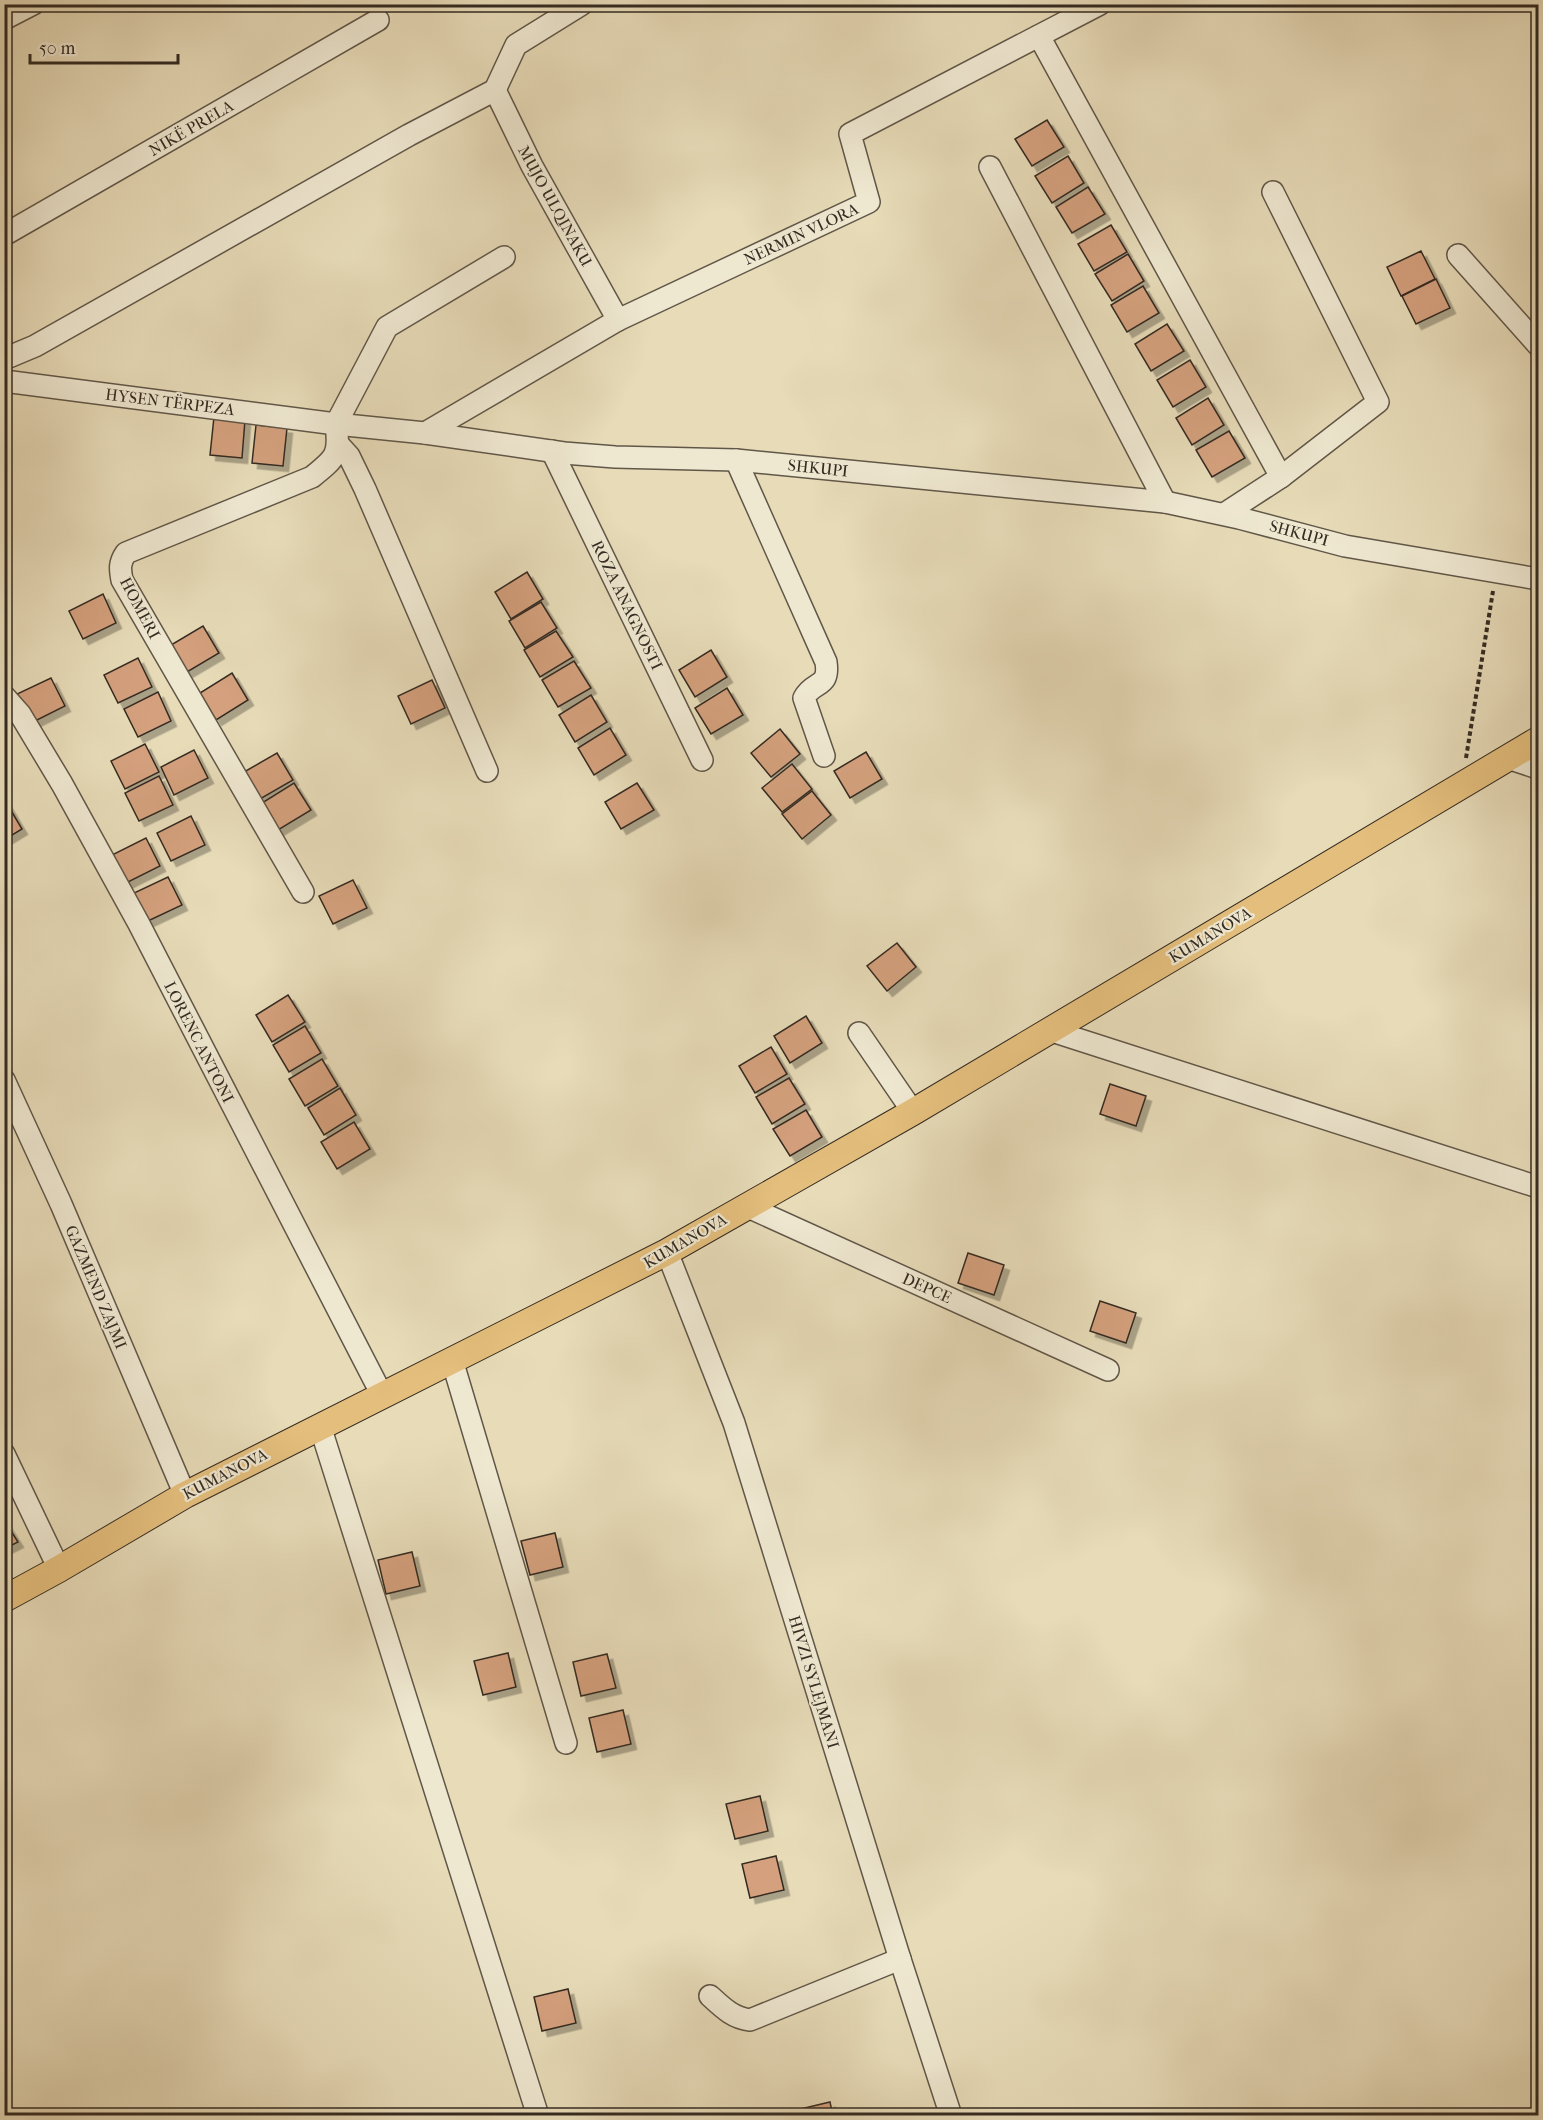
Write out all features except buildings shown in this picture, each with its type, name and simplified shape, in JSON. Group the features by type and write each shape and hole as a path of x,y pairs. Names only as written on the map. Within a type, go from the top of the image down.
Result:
{"main road":[{"name":"KUMANOVA","path":"4,1599 184,1495 667,1252 913,1112 1539,740"}],"street":[{"path":"4,19 33,4"},
{"path":"4,359 35,346 369,158 495,90 516,45 582,4"},
{"name":"NERMIN VLORA","path":"425,433 618,321 869,202 850,134 1100,4"},
{"name":"NIKË PRELA","path":"4,236 378,20"},
{"path":"1039,36 1281,477"},
{"name":"MUJO ULQINAKU","path":"495,90 532,166 618,321"},
{"path":"990,167 1165,502"},
{"path":"1224,514 1281,477 1378,402 1273,192"},
{"path":"1458,255 1539,345"},
{"path":"487,771 365,489 338,434 387,327 504,257"},
{"name":"HYSEN TËRPEZA","path":"4,381 338,434"},
{"name":"SHKUPI","path":"338,434 425,433 552,451 615,457 735,460 1165,502 1224,514 1346,546 1539,579"},
{"name":"HOMERI","path":"303,892 122,580 120,569 121,560 126,553 312,477 330,463 338,434"},
{"name":"ROZA ANAGNOSTI","path":"552,451 702,760"},
{"path":"735,460 826,662 828,674 824,682 808,690 804,698 824,756"},
{"name":"LORENC ANTONI","path":"4,696 20,714 56,774 139,924 381,1395"},
{"path":"1508,758 1539,768"},
{"path":"1049,1030 1539,1187"},
{"path":"859,1033 913,1112"},
{"name":"GAZMEND ZAJMI","path":"4,1080 61,1204 184,1495"},
{"name":"DEPCE","path":"746,1206 1108,1371"},
{"name":"HIVZI SYLEJMANI","path":"667,1252 734,1423 900,1959 951,2115"},
{"path":"452,1360 566,1743"},
{"path":"320,1426 538,2115"},
{"path":"4,1454 59,1569"},
{"path":"710,1996 726,2011 740,2019 750,2020 900,1959"}],"path":[{"path":"1461,786 1497,571"}]}
